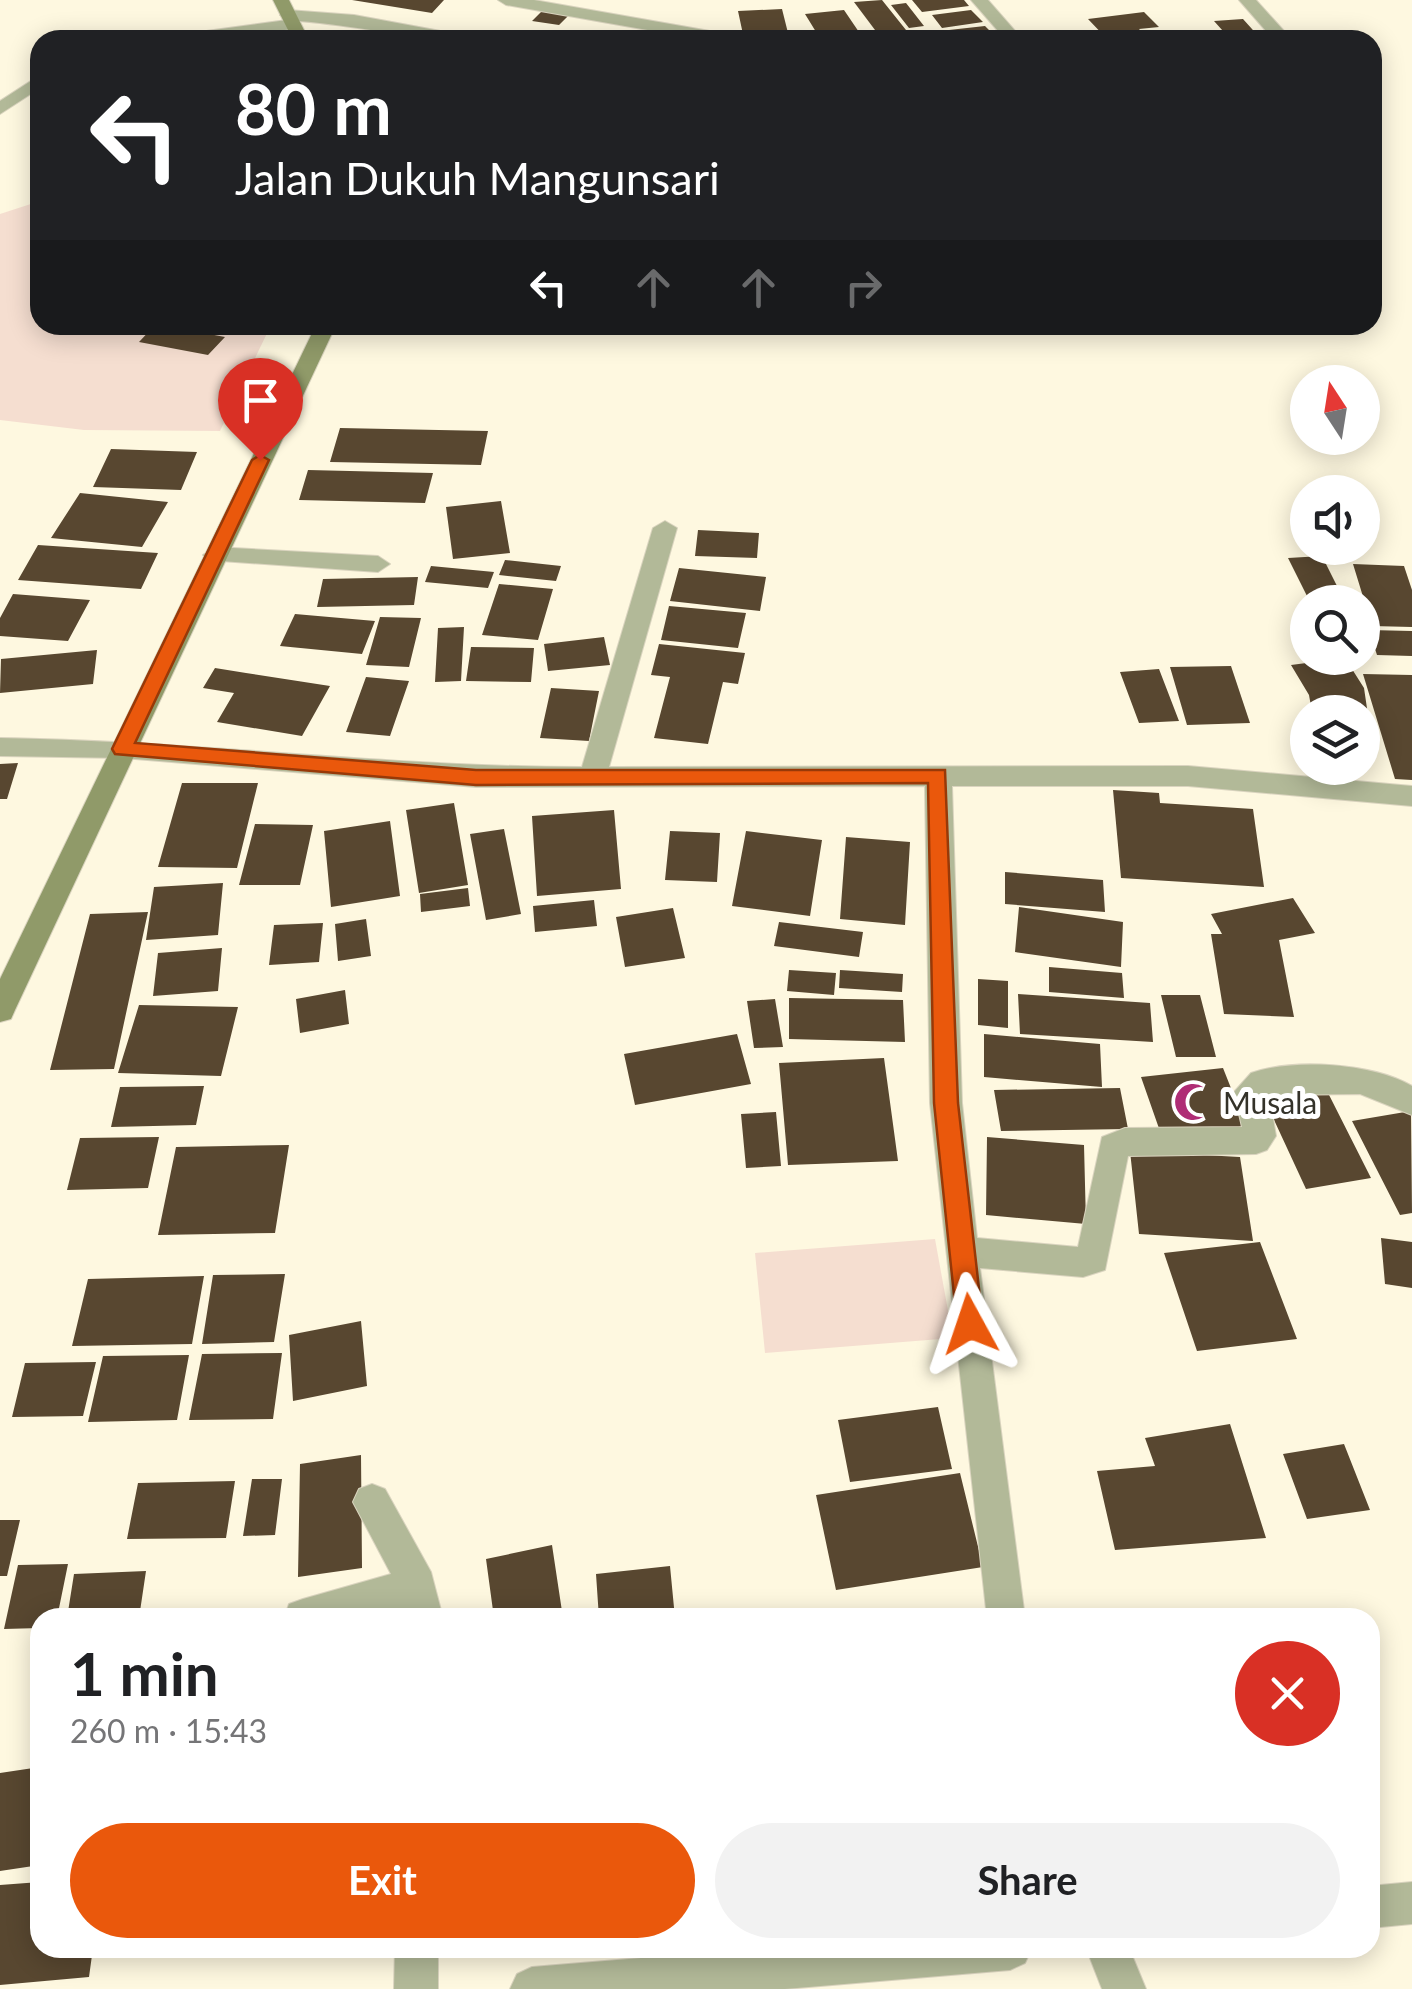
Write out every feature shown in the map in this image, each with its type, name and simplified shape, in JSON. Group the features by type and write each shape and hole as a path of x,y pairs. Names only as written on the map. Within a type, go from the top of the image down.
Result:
{"main road":[{"path":"0,1010 321,335"}],"street":[{"path":"506,0 659,30"},
{"path":"978,0 1006,30"},
{"path":"1247,0 1275,30"},
{"path":"234,30 291,20 354,20 408,30"},
{"path":"0,109 30,87"},
{"path":"593,777 666,528"},
{"path":"215,555 378,564"},
{"path":"0,747 122,749 476,777 1188,776 1412,796"},
{"path":"938,775 946,1103 977,1396 1005,1608"},
{"path":"964,1252 1083,1262 1093,1258 1113,1147 1124,1142 1256,1140 1260,1136 1250,1092 1262,1082 1369,1080 1398,1090 1412,1102"},
{"path":"372,1502 421,1601 372,1608"},
{"path":"416,1989 417,1958"},
{"path":"551,1988 895,1958"},
{"path":"1112,1958 1124,1989"}],"shaded area":[{"path":"30,204 30,335 266,335 220,431 84,430 0,420 0,214"},
{"path":"935,1239 953,1338 765,1353 755,1253"}],"building":[{"path":"352,0 444,0 432,13"},
{"path":"882,0 906,30 875,30 854,2"},
{"path":"912,0 964,0 969,6 922,12"},
{"path":"906,3 924,26 909,28 891,5"},
{"path":"782,9 787,30 742,30 738,11"},
{"path":"543,10 569,15 559,25 532,21"},
{"path":"844,10 858,30 815,30 805,14"},
{"path":"971,10 983,22 942,28 932,15"},
{"path":"1144,12 1159,27 1098,30 1088,19"},
{"path":"1243,19 1253,30 1222,30 1214,21"},
{"path":"985,26 989,30 949,30"},
{"path":"146,335 225,337 208,355 139,342"},
{"path":"340,428 488,431 481,465 330,462"},
{"path":"111,449 197,452 181,490 93,487"},
{"path":"308,470 433,473 425,503 299,500"},
{"path":"80,493 168,502 142,547 51,538"},
{"path":"501,501 510,553 453,559 446,507"},
{"path":"698,530 759,533 757,558 695,556"},
{"path":"38,545 158,553 141,589 18,580"},
{"path":"505,560 561,566 556,581 499,575"},
{"path":"1292,565 1326,565 1336,585 1302,585"},
{"path":"1353,565 1404,566 1412,590 1412,627 1380,626 1380,585 1359,585"},
{"path":"431,566 494,572 488,588 425,582"},
{"path":"679,568 766,577 760,611 670,601"},
{"path":"418,577 414,605 317,607 323,579"},
{"path":"499,584 553,589 538,640 482,635"},
{"path":"13,594 90,600 68,641 0,636 0,618"},
{"path":"669,606 746,613 738,648 661,640"},
{"path":"295,614 375,621 362,654 280,646"},
{"path":"380,617 421,618 409,667 366,665"},
{"path":"464,627 461,681 435,682 438,628"},
{"path":"1380,630 1412,631 1412,656 1380,655"},
{"path":"604,637 610,665 548,671 544,644"},
{"path":"659,644 745,653 738,684 723,682 708,744 654,738 670,677 651,675"},
{"path":"471,647 534,648 531,682 466,681"},
{"path":"97,650 93,684 0,693 1,659"},
{"path":"1231,666 1250,723 1187,725 1170,667"},
{"path":"215,668 330,686 302,736 217,722 234,693 203,688"},
{"path":"1159,669 1179,721 1139,723 1120,672"},
{"path":"1297,675 1356,675 1365,695 1309,695"},
{"path":"1363,675 1412,675 1412,780 1395,779 1380,730 1380,695 1369,695"},
{"path":"366,677 409,681 390,736 346,732"},
{"path":"551,688 599,691 589,741 540,738"},
{"path":"18,763 7,799 0,799 0,764"},
{"path":"182,783 258,783 237,868 158,867"},
{"path":"1113,790 1159,793 1160,803 1253,809 1264,887 1121,878"},
{"path":"454,803 468,885 419,893 406,810"},
{"path":"614,810 621,889 537,896 532,816"},
{"path":"390,821 400,896 331,907 324,831"},
{"path":"255,824 313,825 300,885 239,885"},
{"path":"504,829 521,914 486,920 470,834"},
{"path":"670,831 720,833 717,882 665,880"},
{"path":"746,831 822,840 810,916 732,906"},
{"path":"846,837 910,842 905,925 840,919"},
{"path":"1005,872 1103,880 1105,912 1005,904"},
{"path":"223,883 218,935 146,940 154,887"},
{"path":"468,888 470,906 421,912 420,894"},
{"path":"1293,898 1315,933 1279,940 1294,1017 1224,1014 1211,934 1222,934 1211,914"},
{"path":"594,900 597,926 535,932 533,906"},
{"path":"1019,907 1123,922 1121,967 1015,952"},
{"path":"673,908 685,958 625,967 616,917"},
{"path":"148,912 114,1069 50,1070 90,914"},
{"path":"366,919 371,956 338,961 335,924"},
{"path":"779,922 863,932 859,957 774,946"},
{"path":"323,923 319,962 269,965 274,925"},
{"path":"222,948 218,991 153,996 158,953"},
{"path":"1049,967 1122,973 1124,998 1049,992"},
{"path":"789,970 836,973 834,995 787,991"},
{"path":"840,970 903,974 902,992 839,988"},
{"path":"978,979 1008,981 1008,1028 978,1025"},
{"path":"345,990 349,1024 300,1033 296,999"},
{"path":"1018,994 1150,1003 1153,1042 1020,1034"},
{"path":"1161,995 1200,995 1216,1057 1176,1057"},
{"path":"789,998 903,1000 905,1042 789,1039"},
{"path":"775,999 783,1047 754,1048 747,1001"},
{"path":"139,1005 238,1007 221,1076 118,1073"},
{"path":"737,1034 751,1084 635,1105 624,1054"},
{"path":"984,1034 1100,1044 1102,1087 984,1077"},
{"path":"884,1058 898,1161 788,1165 779,1063"},
{"name":"Musala","path":"1223,1068 1246,1126 1162,1137 1141,1077"},
{"path":"1324,1085 1371,1178 1306,1189 1263,1096"},
{"path":"204,1086 196,1125 111,1127 120,1087"},
{"path":"1120,1088 1128,1129 1001,1131 994,1090"},
{"path":"1411,1111 1412,1213 1400,1215 1352,1121"},
{"path":"776,1112 781,1166 746,1168 741,1114"},
{"path":"159,1137 148,1188 67,1190 80,1138"},
{"path":"987,1137 1084,1145 1086,1224 986,1215"},
{"path":"289,1145 275,1233 158,1235 176,1147"},
{"path":"1130,1151 1240,1157 1253,1241 1139,1234"},
{"path":"1381,1238 1412,1242 1412,1288 1385,1284"},
{"path":"1260,1242 1297,1339 1197,1351 1164,1253"},
{"path":"285,1274 274,1342 202,1344 213,1275"},
{"path":"204,1276 192,1344 72,1346 88,1279"},
{"path":"361,1321 367,1386 293,1401 289,1335"},
{"path":"282,1353 273,1419 189,1420 202,1354"},
{"path":"189,1355 177,1420 88,1422 103,1356"},
{"path":"96,1362 83,1416 12,1417 25,1363"},
{"path":"938,1407 952,1469 850,1482 838,1420"},
{"path":"1230,1424 1266,1538 1115,1550 1097,1471 1155,1466 1145,1438"},
{"path":"1344,1444 1370,1510 1307,1519 1283,1454"},
{"path":"361,1455 362,1568 298,1577 300,1464"},
{"path":"960,1473 983,1567 836,1590 816,1495"},
{"path":"252,1479 282,1479 275,1535 243,1536"},
{"path":"235,1481 226,1538 127,1539 138,1483"},
{"path":"0,1520 20,1520 7,1576 0,1576"},
{"path":"552,1545 561,1608 493,1608 486,1559"},
{"path":"68,1564 59,1608 30,1608 30,1628 4,1629 18,1565"},
{"path":"670,1566 674,1608 598,1608 596,1574"},
{"path":"146,1571 140,1608 69,1608 74,1574"},
{"path":"30,1768 30,1866 0,1871 0,1773"},
{"path":"30,1883 30,1958 92,1958 89,1977 0,1985 0,1885"}],"place":[{"name":"Musala","path":"1193,1102"}],"route":[{"path":"260,460 122,749 476,777 938,775 946,1103 970,1324"}]}
